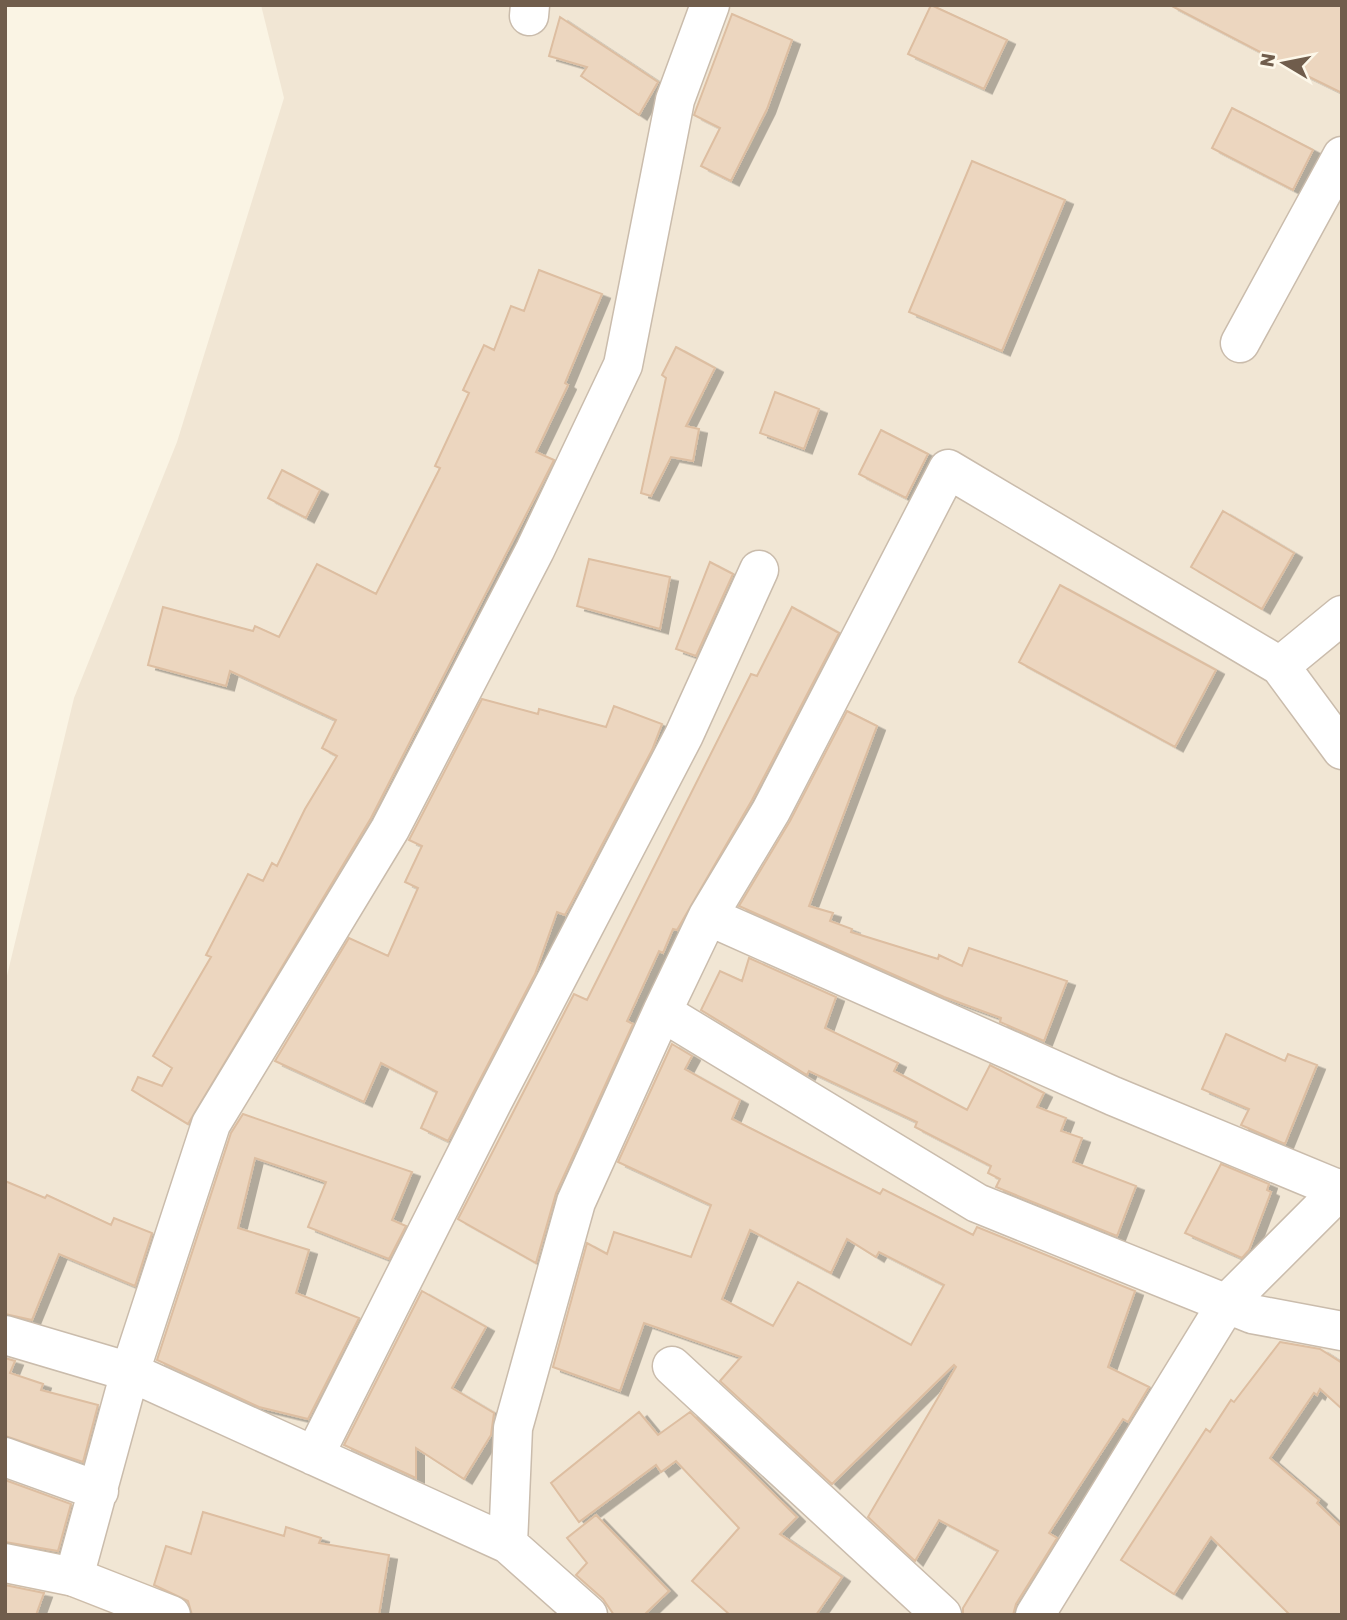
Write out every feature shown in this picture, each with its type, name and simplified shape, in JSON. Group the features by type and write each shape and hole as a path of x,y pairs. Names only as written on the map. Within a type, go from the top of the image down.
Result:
{"street":[{"path":"74,1577 130,1372 211,1124 390,829 535,550 623,365 675,100 710,5"},
{"path":"1240,342 1342,156"},
{"path":"508,1544 513,1428 572,1216 662,1012 708,916 771,811 948,468 1280,666 1342,750"},
{"path":"314,1456 493,1101 684,735 759,569"},
{"path":"1280,666 1342,615"},
{"path":"708,916 1113,1096 1341,1189 1227,1303 1035,1615"},
{"path":"662,1012 977,1203 1252,1314 1342,1331"},
{"path":"5,1335 130,1372 508,1544 588,1615"},
{"path":"672,1366 942,1615"},
{"path":"5,1457 99,1491"},
{"path":"5,1563 74,1577 171,1615"}],"shaded area":[{"path":"261,5 1342,5 1342,1615 5,1615 5,984 74,698 177,442 284,98"}],"building":[{"path":"931,5 1007,40 984,89 908,54"},
{"path":"1170,5 1342,5 1342,93 1289,67"},
{"path":"732,14 792,40 767,109 731,181 701,166 720,128 694,115"},
{"path":"560,17 658,82 639,115 581,76 587,67 549,56"},
{"path":"1232,108 1313,150 1293,190 1212,148"},
{"path":"972,161 1065,200 1002,351 909,312"},
{"path":"539,270 602,294 565,383 568,385 536,452 554,460 371,818 188,1124 132,1090 138,1077 162,1086 172,1068 153,1056 211,957 206,955 248,874 263,881 272,863 277,866 305,809 337,756 322,748 336,720 230,671 226,686 148,665 163,607 253,631 255,626 279,637 317,564 376,594 440,468 435,466 469,393 463,390 484,345 494,350 511,306 524,311"},
{"path":"676,347 715,368 686,426 699,429 693,461 671,457 651,496 641,493 666,378 662,375"},
{"path":"775,392 819,409 804,449 760,433"},
{"path":"881,430 928,454 906,498 859,474"},
{"path":"282,470 320,490 306,518 268,498"},
{"path":"1223,511 1294,553 1262,609 1191,567"},
{"path":"589,559 670,577 660,629 577,606"},
{"path":"710,562 733,574 696,656 676,649"},
{"path":"1060,585 1216,670 1175,747 1019,662"},
{"path":"792,607 839,633 752,800 677,930 673,929 663,953 659,951 627,1021 633,1024 556,1193 536,1263 458,1219 574,994 587,1000 751,674 757,676"},
{"path":"482,699 538,714 539,709 606,727 614,706 662,724 652,750 565,915 557,912 535,974 448,1141 421,1128 437,1092 381,1063 364,1102 275,1061 349,938 388,956 418,888 405,882 422,846 409,840"},
{"path":"847,711 877,726 809,906 833,913 830,921 852,929 851,932 938,959 939,955 962,966 969,948 1067,981 1044,1041 1000,1022 1001,1018 944,997 739,906 790,821"},
{"path":"749,958 836,997 825,1028 898,1063 894,1071 967,1110 990,1065 1044,1093 1037,1107 1066,1118 1061,1131 1082,1138 1073,1162 1136,1186 1117,1236 996,1187 1000,1179 988,1173 991,1166 915,1127 917,1122 809,1071 807,1075 701,1010 720,971 742,981"},
{"path":"1226,1034 1285,1061 1288,1054 1317,1065 1285,1144 1241,1125 1249,1109 1202,1089"},
{"path":"672,1044 692,1056 685,1069 740,1100 732,1119 880,1194 883,1189 973,1235 977,1227 1135,1291 1108,1367 1149,1387 1128,1422 1123,1419 1049,1533 1057,1538 1016,1604 1013,1615 963,1615 963,1608 998,1551 939,1520 915,1561 868,1517 956,1367 954,1365 832,1484 720,1381 741,1357 644,1323 620,1391 553,1367 587,1243 607,1254 614,1232 691,1257 711,1205 618,1162","holes":["750,1230 831,1273 847,1239 876,1257 879,1252 944,1285 911,1345 798,1282 773,1326 722,1299"]},
{"path":"243,1114 412,1172 392,1220 406,1226 389,1259 308,1227 326,1182 255,1158 238,1228 309,1250 296,1293 359,1318 308,1419 259,1407 157,1360 231,1133"},
{"path":"1221,1164 1269,1184 1267,1190 1271,1192 1249,1250 1242,1258 1185,1233"},
{"path":"5,1181 45,1198 47,1195 111,1225 114,1218 152,1233 135,1286 59,1254 32,1320 5,1314"},
{"path":"422,1291 486,1327 452,1388 494,1413 491,1435 464,1479 416,1448 416,1478 344,1445"},
{"path":"1280,1342 1320,1349 1342,1363 1342,1409 1320,1389 1317,1395 1314,1393 1270,1458 1319,1500 1317,1503 1342,1527 1342,1615 1290,1615 1211,1537 1174,1594 1121,1560 1206,1429 1210,1432 1231,1400 1234,1402"},
{"path":"5,1358 15,1361 10,1373 43,1384 41,1390 98,1405 83,1462 5,1436"},
{"path":"639,1412 658,1435 690,1412 797,1517 780,1534 842,1577 816,1615 730,1615 692,1581 739,1528 676,1461 661,1472 656,1465 579,1522 551,1483"},
{"path":"5,1480 71,1504 58,1551 5,1542"},
{"path":"203,1512 284,1536 286,1527 321,1538 319,1543 389,1555 379,1615 192,1615 188,1601 154,1585 166,1546 191,1554"},
{"path":"596,1515 669,1591 644,1615 614,1615 603,1599 576,1575 587,1563 567,1538"},
{"path":"5,1585 44,1593 36,1615 5,1615"}]}
